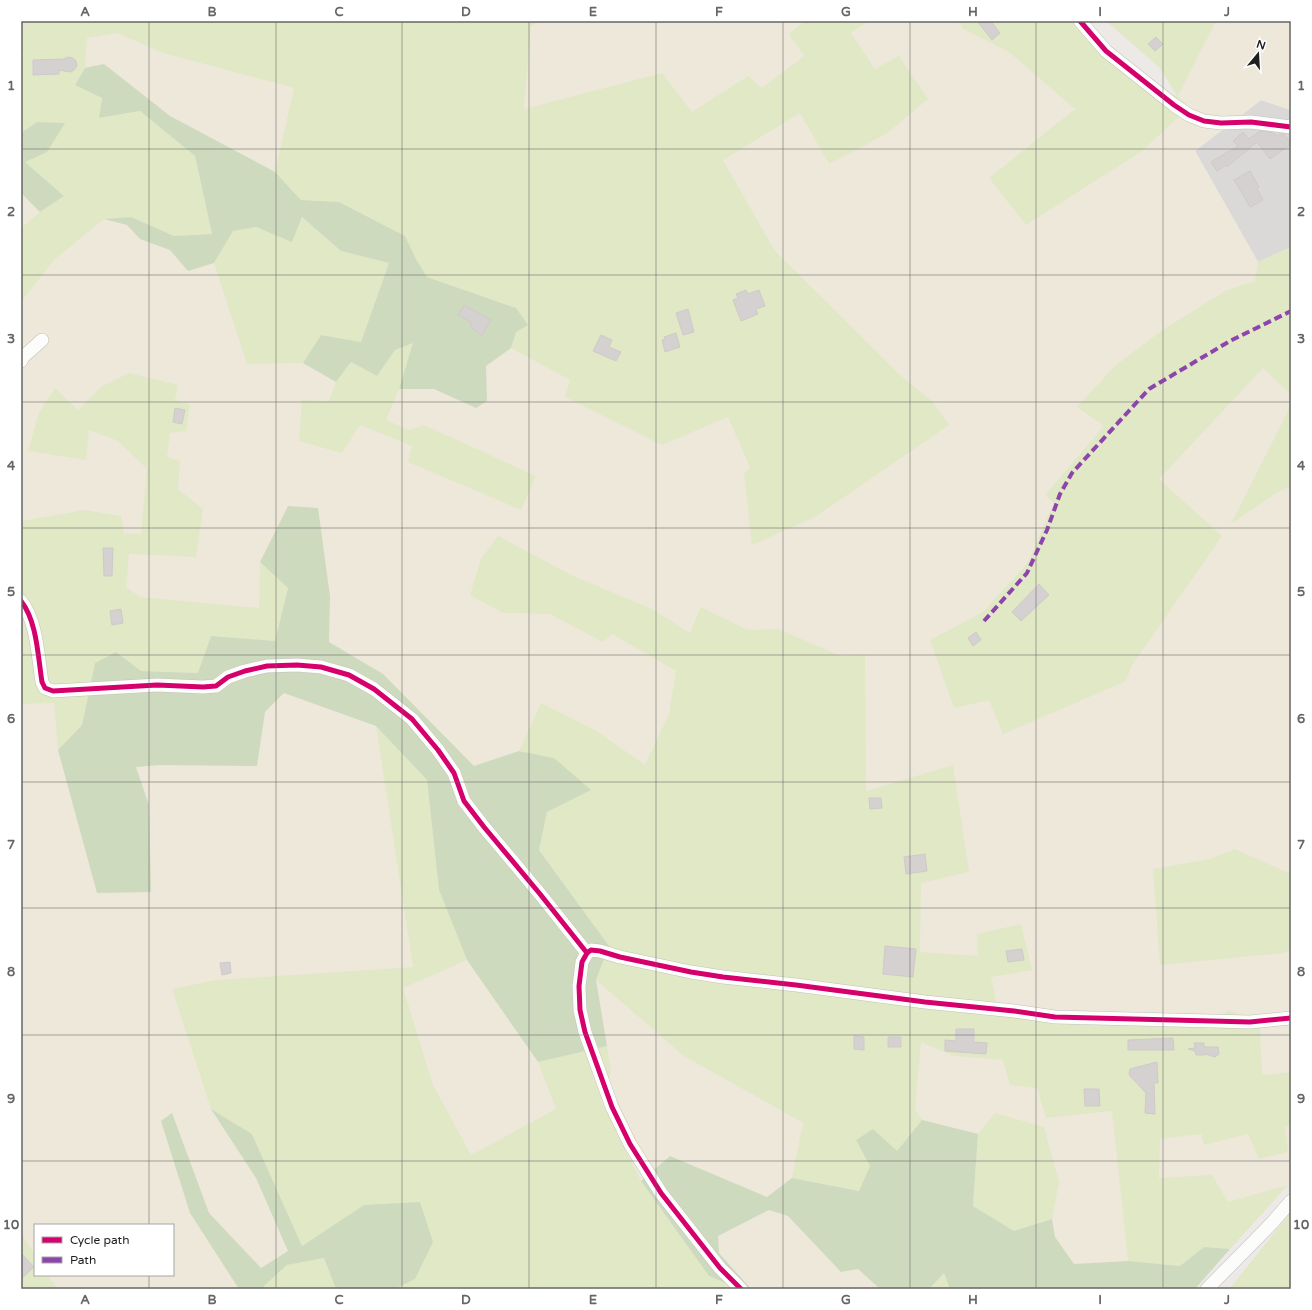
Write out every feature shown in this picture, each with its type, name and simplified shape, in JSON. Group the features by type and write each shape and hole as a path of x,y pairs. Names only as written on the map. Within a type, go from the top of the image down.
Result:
{"street":[{"path":"1080,21 1106,51 1174,105 1189,115 1209,122 1251,122 1291,127"},
{"path":"21,361 42,340"},
{"path":"21,601 27,608 34,629 42,682 45,688 53,691 157,685 203,688 216,686 228,677 245,671 267,666 297,665 321,668 349,675 374,689 412,720 438,750 454,773 464,801 587,953"},
{"path":"741,1289 720,1268 661,1193 630,1144 612,1107 585,1032 580,1010 580,973 582,962 587,953 595,950 620,957 691,972 723,977 1056,1017 1250,1022 1291,1018"},
{"path":"1207,1289 1272,1223 1291,1201"}],"shaded area":[{"path":"541,21 805,21 789,34 804,56 762,88 748,76 692,113 524,109 531,26"},
{"path":"869,21 958,21 963,29 1009,52 1075,109 989,178 1189,107 1178,96 1216,21 1291,21 1291,110 1261,100 1195,151 1258,262 1256,281 1227,290 1077,407 1105,426 1045,494 1054,503 1027,564 983,612 930,640 989,700 1126,681 1132,665 1158,479 1263,368 1291,395 1291,405 1232,523 1276,493 1291,486 1291,874 1235,849 1210,859 1154,869 1160,965 1284,953 1291,949 1291,1072 1262,1075 1260,1025 1215,1019 998,1010 991,977 979,956 920,952 921,883 953,765 866,791 865,655 841,656 778,629 748,630 702,607 691,633 652,609 571,575 498,536 503,613 550,614 603,642 612,634 677,671 669,714 645,766 595,730 541,703 519,751 474,767 383,674 329,642 330,596 260,562 259,608 140,597 126,587 129,554 196,557 203,509 178,489 180,461 167,457 170,433 101,387 78,410 55,388 85,460 89,430 118,441 147,469 141,534 124,533 121,516 85,510 21,521 21,297 23,298 55,259 104,219 127,225 140,239 170,250 188,271 214,263 247,364 303,363 336,382 329,401 359,425 412,446 408,462 521,510 409,430 386,420 399,389 434,389 476,407 487,401 486,366 511,348 570,380 565,397 662,445 728,417 751,467 931,400 901,376 775,251 723,159 800,113 829,164 927,99 899,56 876,69 851,33"},
{"path":"117,33 163,53 294,88 275,172 170,116 104,64 85,68 87,38"},
{"path":"1261,100 1291,110 1291,247 1258,262 1195,151"},
{"path":"21,193 40,212 21,228"},
{"path":"284,693 376,726 413,967 216,980 172,989 211,1109 256,1178 288,1251 261,1268 209,1214 172,1114 190,1213 239,1289 57,1289 49,1276 174,1276 174,1224 34,1224 34,1253 21,1233 21,704 54,703 58,750 149,805 135,767 159,765 257,766 265,712"},
{"path":"467,960 538,1062 556,1109 471,1155 433,1085 403,988"},
{"path":"596,980 684,1056 803,1124 792,1178 767,1197 670,1156 641,1181 601,1100 611,1072"},
{"path":"921,1042 955,1056 1003,1060 1037,1088 1046,1118 1112,1111 1128,1261 1074,1265 1055,1237 1052,1219 1059,1182 995,1113 978,1134 922,1120 915,1109"},
{"path":"1291,1125 1291,1182 1288,1185 1228,1202 1159,1178 1160,1139 1201,1134 1204,1145 1248,1134 1259,1159 1285,1127"},
{"path":"769,1210 788,1216 841,1272 858,1269 880,1289 751,1289 719,1253 718,1236"}],"green space":[{"path":"21,21 541,21 531,26 524,109 662,73 692,112 748,76 762,88 804,56 789,34 805,21 869,21 851,33 875,69 899,56 928,99 886,134 829,164 800,113 723,160 775,251 901,376 931,400 949,425 815,517 752,545 744,474 750,467 728,417 662,445 565,397 570,380 511,348 516,332 516,308 427,277 405,236 339,202 301,200 275,172 294,88 163,53 117,33 87,38 85,68 75,85 102,98 99,118 140,111 195,156 212,234 174,236 131,217 104,219 55,259 23,299 21,296 21,228 40,212 64,196 25,162 37,122 21,133 21,57 24,56 21,50"},
{"path":"958,21 1074,21 1082,27 1127,77 1177,96 1160,68 1106,21 1216,21 1178,96 1189,107 1142,151 1026,225 989,178 1075,109 1009,52 963,29"},
{"path":"104,64 170,116 275,172 301,200 339,202 405,236 427,277 516,308 528,325 516,332 511,348 486,366 487,401 476,408 434,389 399,389 413,343 395,350 377,376 351,362 336,382 303,363 321,335 361,342 389,263 341,251 302,217 292,242 256,227 233,231 214,263 188,271 170,250 140,239 127,225 104,219 131,217 174,236 212,234 195,156 140,111 99,118 102,98 75,85 85,68"},
{"path":"37,122 65,123 47,152 25,162 64,196 40,212 21,193 21,133"},
{"path":"302,217 341,251 389,263 361,342 321,335 303,363 247,364 214,263 233,231 255,227 292,241"},
{"path":"1291,247 1291,395 1263,368 1159,479 1222,536 1132,665 1126,681 1003,734 989,700 954,708 930,640 983,612 1027,564 1054,503 1045,495 1104,426 1077,407 1116,365 1164,329 1227,290 1255,281 1258,262"},
{"path":"414,342 399,389 386,420 409,430 424,425 536,476 521,510 408,462 412,446 360,425 342,453 299,441 302,400 329,401 336,382 351,362 377,376 395,350"},
{"path":"129,373 178,385 175,400 190,405 186,431 170,433 167,457 180,461 178,489 203,509 196,557 129,554 126,587 140,597 259,608 260,562 288,588 275,641 211,636 199,673 141,671 95,663 82,725 58,750 54,703 21,704 21,521 85,510 121,516 124,533 141,534 147,469 118,441 89,430 86,460 28,451 39,413 55,388 78,410 101,387"},
{"path":"1291,405 1291,486 1276,493 1231,524"},
{"path":"288,506 318,508 330,596 329,642 383,674 474,766 519,751 554,758 591,790 547,812 539,850 609,946 596,980 607,1046 538,1062 467,960 439,890 427,780 376,726 284,693 265,712 257,766 159,765 136,767 149,805 151,892 97,893 58,750 82,725 95,663 116,652 141,671 198,673 211,636 275,641 288,588 260,562"},
{"path":"498,536 571,575 652,609 690,633 701,607 748,630 778,629 841,656 865,655 866,791 953,765 969,872 921,883 920,952 978,956 977,934 1021,924 1032,970 991,977 998,1010 1215,1019 1229,1010 1260,1025 1262,1075 1291,1072 1291,1125 1285,1127 1288,1152 1259,1159 1248,1134 1204,1145 1201,1134 1160,1139 1159,1178 1212,1175 1228,1202 1288,1185 1230,1249 1204,1247 1180,1266 1128,1261 1112,1111 1046,1118 1037,1088 1010,1085 1003,1060 954,1056 921,1042 915,1109 922,1120 897,1151 870,1166 860,1191 792,1178 803,1123 684,1056 596,980 609,946 539,850 547,812 554,758 519,751 541,703 595,730 645,765 669,714 676,671 612,634 603,642 550,614 503,613 470,595 481,559"},
{"path":"376,726 427,780 439,890 467,960 403,988 433,1085 471,1155 556,1109 538,1062 607,1046 611,1072 601,1100 641,1181 709,1276 728,1284 733,1289 395,1289 415,1279 364,1205 302,1246 252,1134 211,1109 172,989 216,980 413,967"},
{"path":"1235,849 1291,874 1291,949 1284,953 1160,965 1153,869 1210,859"},
{"path":"211,1109 252,1134 302,1246 364,1205 420,1202 433,1242 415,1279 395,1289 336,1289 324,1258 287,1265 264,1286 264,1289 239,1289 190,1213 161,1121 172,1113 209,1213 261,1268 288,1251 256,1178"},
{"path":"995,1113 1044,1127 1059,1182 1052,1219 1014,1231 973,1206 978,1134"},
{"path":"922,1120 978,1134 973,1206 1014,1231 1052,1219 1055,1237 1074,1264 1128,1261 1180,1266 1204,1247 1230,1249 1195,1289 950,1289 944,1273 929,1289 880,1289 858,1269 841,1272 788,1216 769,1210 718,1236 719,1253 751,1289 733,1289 728,1284 709,1276 641,1181 670,1156 767,1197 792,1178 859,1191 870,1166 856,1140 873,1129 897,1151"},
{"path":"1291,1212 1291,1289 1231,1289 1230,1288"},
{"path":"21,1233 34,1253 34,1276 49,1276 57,1289 21,1289"},
{"path":"324,1258 336,1289 264,1289 264,1286 287,1265"},
{"path":"944,1273 950,1289 929,1289"}],"building":[{"path":"977,21 991,21 1000,33 992,40"},
{"path":"1156,37 1163,44 1155,51 1148,44"},
{"path":"68,57 73,58 76,61 77,66 74,70 70,72 59,70 59,74 33,75 33,60 64,59"},
{"path":"1260,131 1274,133 1277,136 1284,134 1291,144 1270,159 1257,142 1227,167 1226,165 1217,171 1211,162 1238,146 1233,141 1243,132 1249,139"},
{"path":"1250,171 1259,187 1257,189 1263,200 1250,207 1234,180"},
{"path":"746,290 748,294 759,290 765,306 756,309 758,314 741,321 733,300 738,298 736,294"},
{"path":"464,305 491,320 482,335 470,327 472,323 458,315"},
{"path":"688,309 694,332 683,335 676,313"},
{"path":"676,333 680,347 665,352 662,340 665,339 664,337"},
{"path":"601,335 612,340 609,347 621,352 616,361 593,351"},
{"path":"175,408 185,410 182,424 173,422"},
{"path":"103,548 113,548 112,576 104,576"},
{"path":"1039,584 1049,595 1021,621 1012,612"},
{"path":"121,609 123,623 112,625 110,611"},
{"path":"976,632 981,640 973,646 968,638"},
{"path":"869,798 881,798 882,808 870,809"},
{"path":"925,854 927,871 906,874 904,857"},
{"path":"885,946 916,949 913,977 883,974"},
{"path":"1022,949 1024,960 1008,962 1006,951"},
{"path":"230,962 231,973 222,975 220,963"},
{"path":"956,1029 974,1029 974,1042 987,1043 986,1054 945,1051 945,1040 956,1041"},
{"path":"854,1036 864,1037 864,1050 854,1049"},
{"path":"888,1037 901,1037 901,1047 888,1047"},
{"path":"1173,1038 1174,1050 1128,1050 1128,1040"},
{"path":"1194,1043 1204,1043 1204,1047 1218,1047 1219,1054 1215,1057 1205,1054 1196,1055 1195,1051 1188,1049 1195,1048"},
{"path":"1157,1062 1158,1083 1154,1083 1155,1114 1145,1113 1146,1093 1130,1076 1130,1069"},
{"path":"1084,1089 1099,1089 1100,1106 1085,1106"},
{"path":"21,1253 34,1267 21,1279"}],"marked path":[{"path":"984,621 1027,573 1047,530 1060,494 1072,473 1149,389 1230,341 1291,311"}],"cycle path":[{"path":"1080,21 1106,51 1174,105 1189,115 1204,121 1221,123 1251,122 1291,127"},
{"path":"21,601 34,629 42,682 45,688 53,691 157,685 203,687 216,686 228,677 245,671 267,666 297,665 321,667 349,675 374,689 412,719 438,750 454,773 464,801 587,953"},
{"path":"741,1289 720,1268 661,1193 630,1144 612,1107 585,1032 580,1010 579,986 582,962 587,953 591,950 691,972 723,977 1055,1017 1250,1022 1291,1018"}]}
